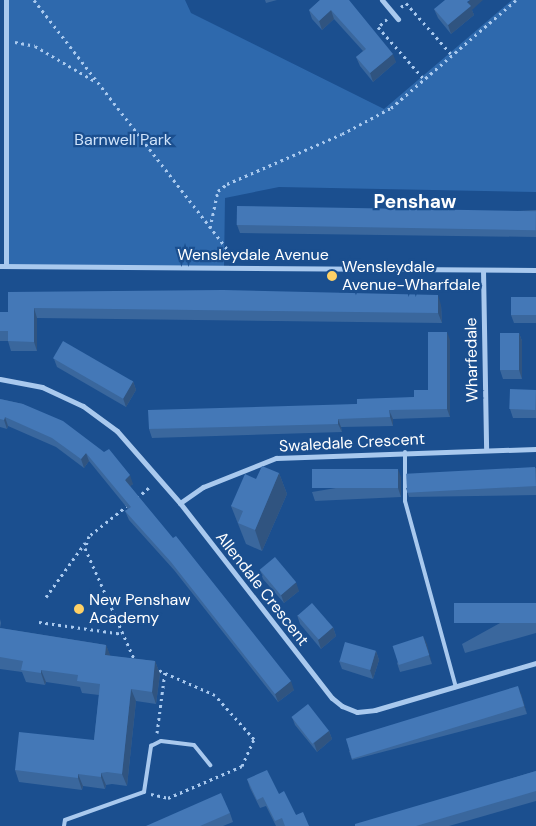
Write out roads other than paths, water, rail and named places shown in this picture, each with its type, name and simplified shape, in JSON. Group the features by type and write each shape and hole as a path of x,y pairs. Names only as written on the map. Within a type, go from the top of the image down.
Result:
{"street":[{"path":"3,266 3,117 6,0"},
{"path":"382,0 398,19"},
{"name":"Wensleydale Avenue","path":"3,266 536,270"},
{"name":"Wharfedale","path":"483,270 486,450"},
{"name":"Allendale Crescent","path":"0,378 42,387 83,406 117,431 180,503 332,698 342,706 357,712 374,710 536,663"},
{"name":"Swaledale Crescent","path":"180,503 203,487 276,458 405,452 536,449"}],"lane":[{"path":"405,452 405,501 456,687"},
{"path":"64,826 65,820 144,792 151,746 161,741 194,745 210,765"}],"place":[{"name":"Wensleydale Avenue-Wharfdale","path":"332,276"},
{"name":"New Penshaw Academy","path":"79,609"}],"district":[{"name":"Penshaw","path":"415,202"}],"park label":[{"name":"Barnwell Park","path":"123,140"}]}
